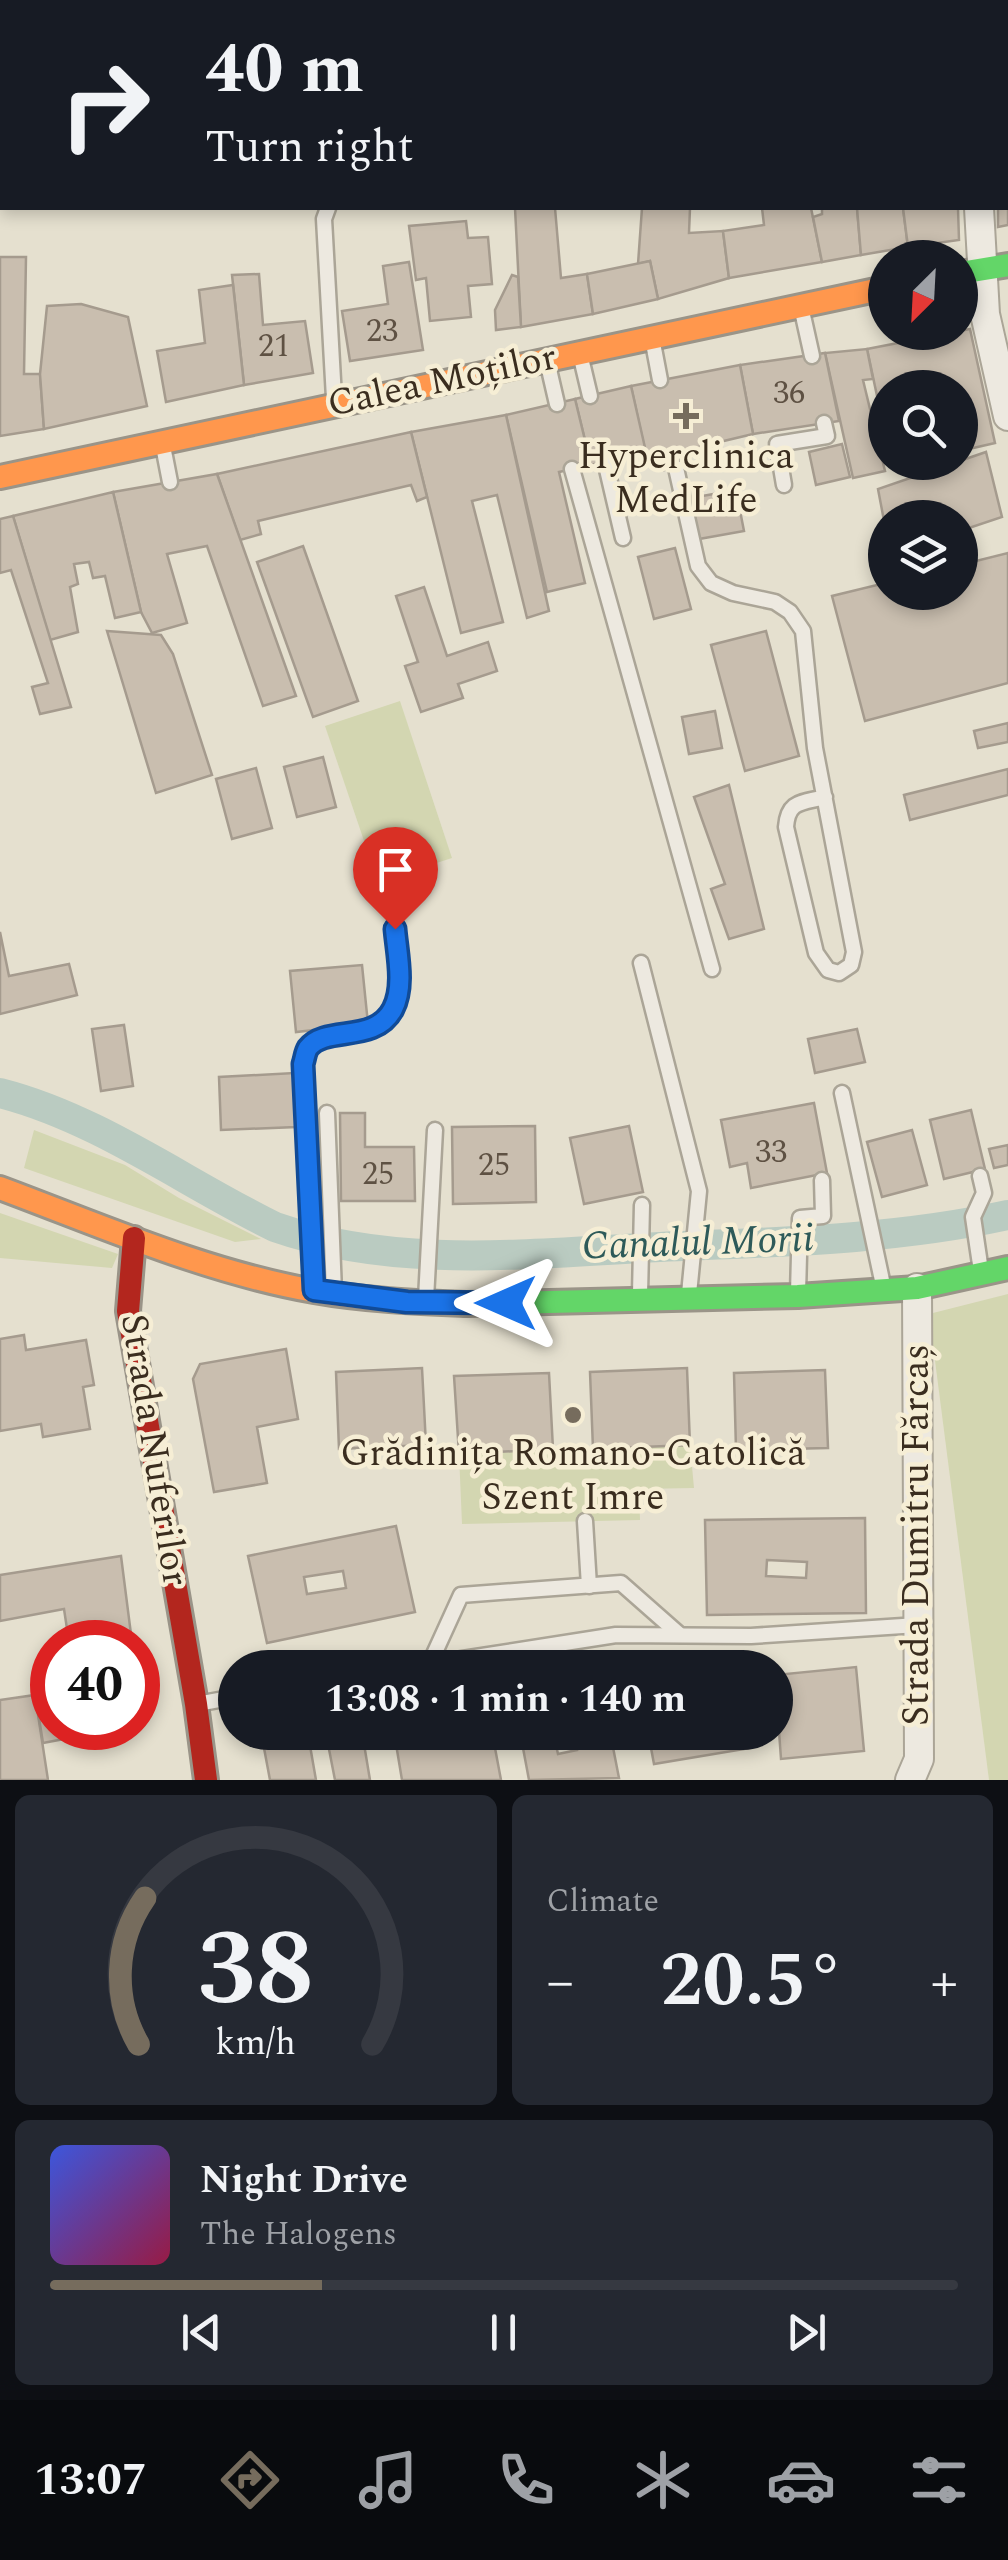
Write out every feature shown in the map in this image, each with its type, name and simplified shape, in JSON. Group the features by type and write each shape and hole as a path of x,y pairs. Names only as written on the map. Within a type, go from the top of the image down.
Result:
{"street":[{"path":"979,210 990,347 1008,416"},
{"name":"Calea Moților","path":"0,477 868,292"},
{"path":"0,1188 253,1277 324,1292 426,1302 798,1296 916,1288 1008,1268"},
{"name":"Strada Nuferilor","path":"134,1238 128,1297 132,1340 206,1780"},
{"name":"Strada Dumitru Fărcaș","path":"910,1780 919,1759 916,1288"}],"lane":[{"path":"327,210 324,220 334,404"},
{"path":"801,306 812,356"},
{"path":"652,337 660,380"},
{"path":"580,352 590,396"},
{"path":"546,360 557,404"},
{"path":"784,485 776,444 827,436 824,423"},
{"path":"162,440 170,482"},
{"path":"605,462 623,538"},
{"path":"676,468 698,566 711,583 733,593 775,602 790,612 803,632 815,748 825,797 854,952 851,964 839,973 820,964 816,953 786,827 787,812 794,805 825,797"},
{"path":"572,469 712,969"},
{"path":"324,1292 312,1259 303,1064 309,1048 322,1040 364,1032 381,1023 394,1008 399,981 395,929"},
{"path":"641,963 700,1191 688,1300"},
{"path":"842,1094 884,1290"},
{"path":"324,1292 333,1263 327,1113"},
{"path":"426,1302 434,1130"},
{"path":"980,1176 984,1193 973,1216 981,1274"},
{"path":"798,1296 800,1218 823,1216 822,1180"},
{"path":"640,1301 642,1205"},
{"path":"585,1521 589,1586"},
{"path":"436,1650 460,1595 621,1584 680,1635"},
{"path":"516,1650 616,1635 751,1636 918,1626"},
{"path":"196,1704 218,1700"}],"green space":[{"path":"400,701 452,858 378,882 325,726"},
{"path":"34,1130 125,1165 179,1198 261,1239 235,1242 24,1168"},
{"path":"0,1213 118,1254 112,1268 0,1258"},
{"path":"1008,1294 1008,1780 989,1780 929,1314"},
{"path":"690,1445 694,1488 639,1489 640,1520 462,1524 459,1454"}],"building":[{"path":"515,210 555,210 561,278 587,274 593,314 521,327"},
{"path":"642,210 690,210 689,233 723,231 729,278 658,299 650,261 638,264"},
{"path":"762,210 811,210 822,262 729,278 723,231 764,225"},
{"path":"822,210 857,210 861,255 822,262 813,217 822,214"},
{"path":"857,210 903,210 907,240 868,240 868,254 861,255"},
{"path":"903,210 958,210 959,240 907,240"},
{"path":"998,210 1008,210 1008,225 998,227"},
{"path":"466,221 468,238 488,237 492,284 468,286 471,317 430,321 426,278 416,280 409,226"},
{"path":"0,257 26,257 24,374 40,374 44,429 0,436"},
{"path":"650,261 658,299 593,314 587,274"},
{"path":"409,262 423,350 350,361 342,311 388,304 383,266"},
{"path":"259,274 263,325 305,321 313,373 244,385 232,275"},
{"path":"512,275 518,277 521,327 496,330 495,310"},
{"path":"233,285 244,385 166,402 157,351 205,343 199,290"},
{"path":"81,304 128,317 147,406 44,429 40,374 47,306"},
{"path":"867,349 975,350 995,443 978,447 978,370 872,370"},
{"path":"867,349 871,370 868,370 868,380 863,380 868,401 868,475 853,478 825,353"},
{"path":"825,353 839,421 753,434 740,365"},
{"path":"740,365 753,434 686,450 687,466 664,470 661,458 647,460 631,386"},
{"path":"631,386 646,452 591,465 575,399"},
{"path":"575,399 591,465 559,472 585,583 547,592 506,415"},
{"path":"506,415 549,611 527,618 497,495 472,501 503,622 461,633 411,432"},
{"path":"411,432 427,497 417,501 411,485 258,521 261,534 240,540 217,474"},
{"path":"842,444 850,477 816,485 809,452"},
{"path":"986,452 1002,517 978,525 978,500 880,500 878,489 904,480 978,480 978,455"},
{"path":"217,474 296,696 263,706 207,546 167,554 187,623 152,633 141,612 113,492"},
{"path":"736,490 744,531 699,539 691,498"},
{"path":"113,492 141,612 115,618 105,576 93,578 89,562 74,564 78,584 70,587 78,632 50,640 13,516"},
{"path":"13,516 71,707 40,714 32,687 48,683 11,570 0,573 0,519"},
{"path":"303,546 358,701 313,717 257,562"},
{"path":"675,548 691,609 654,619 638,557"},
{"path":"1008,553 1008,683 865,721 832,596 868,587 868,610 978,610 978,560"},
{"path":"424,587 447,656 488,642 497,671 458,684 463,698 421,712 405,666 418,662 396,596"},
{"path":"107,631 161,635 173,654 212,775 156,793"},
{"path":"766,631 799,756 745,771 711,645"},
{"path":"715,711 722,748 689,754 682,717"},
{"path":"1008,723 1008,742 978,748 974,731"},
{"path":"323,757 336,807 297,817 284,767"},
{"path":"256,768 272,828 232,839 216,779"},
{"path":"1008,769 1008,795 910,820 904,795"},
{"path":"729,785 764,929 729,939 711,889 725,884 694,797"},
{"path":"0,932 9,976 69,964 77,995 0,1014"},
{"path":"362,965 368,1024 296,1032 290,971"},
{"path":"124,1025 133,1086 101,1091 92,1029"},
{"path":"857,1029 865,1062 815,1073 808,1039"},
{"path":"294,1073 296,1127 221,1130 219,1077"},
{"path":"814,1103 827,1173 751,1188 747,1163 730,1167 721,1120"},
{"path":"971,1110 985,1169 944,1179 930,1120"},
{"path":"340,1113 365,1113 365,1147 414,1147 415,1201 341,1201"},
{"path":"535,1126 536,1202 453,1204 452,1127"},
{"path":"629,1126 643,1192 584,1204 570,1138"},
{"path":"912,1130 927,1185 882,1197 867,1142"},
{"path":"1008,1145 1008,1165 994,1168 989,1149"},
{"path":"24,1335 26,1350 86,1340 94,1385 83,1387 90,1429 43,1437 41,1424 0,1431 0,1339"},
{"path":"286,1349 298,1419 257,1427 267,1483 214,1492 193,1379 200,1364"},
{"path":"422,1368 426,1445 339,1449 336,1372"},
{"path":"687,1368 690,1445 593,1449 590,1372"},
{"path":"825,1370 828,1448 736,1450 734,1373"},
{"path":"549,1373 553,1449 459,1454 454,1376"},
{"path":"865,1518 866,1613 707,1615 705,1520","holes":["767,1560 807,1562 806,1578 766,1576"]},
{"path":"396,1526 415,1612 267,1643 248,1556","holes":["343,1571 346,1588 307,1594 304,1577"]},
{"path":"121,1556 129,1620 66,1620 64,1609 0,1621 0,1575"},
{"path":"856,1667 864,1751 781,1759 780,1750 793,1750 793,1673"},
{"path":"30,1696 30,1750 43,1750 48,1780 0,1780 0,1700"},
{"path":"264,1750 311,1750 316,1780 270,1780"},
{"path":"329,1750 365,1750 370,1780 335,1780"},
{"path":"397,1750 495,1750 501,1780 402,1780"},
{"path":"523,1750 557,1750 558,1754 614,1750 619,1778 529,1780"},
{"path":"651,1750 738,1750 654,1764"}],"waterway":[{"name":"Canalul Morii","path":"0,1093 72,1118 275,1227 369,1249 417,1254 515,1255 791,1241 922,1230 1008,1215"}],"traffic: fast":[{"path":"978,270 1008,265"},
{"path":"467,1304 798,1296 917,1288 1008,1268"}],"traffic: slow":[{"path":"0,477 868,292"},
{"path":"0,1188 155,1247 274,1283 352,1297 467,1304"}],"traffic: jam":[{"path":"134,1238 128,1311 206,1780"}],"place":[{"name":"Hyperclinica MedLife","path":"686,416"},
{"name":"Grădinița Romano-Catolică Szent Imre","path":"573,1415"}],"route":[{"path":"395,929 399,981 394,1008 381,1023 364,1032 322,1040 309,1048 303,1064 314,1290 407,1302 506,1303"}]}
